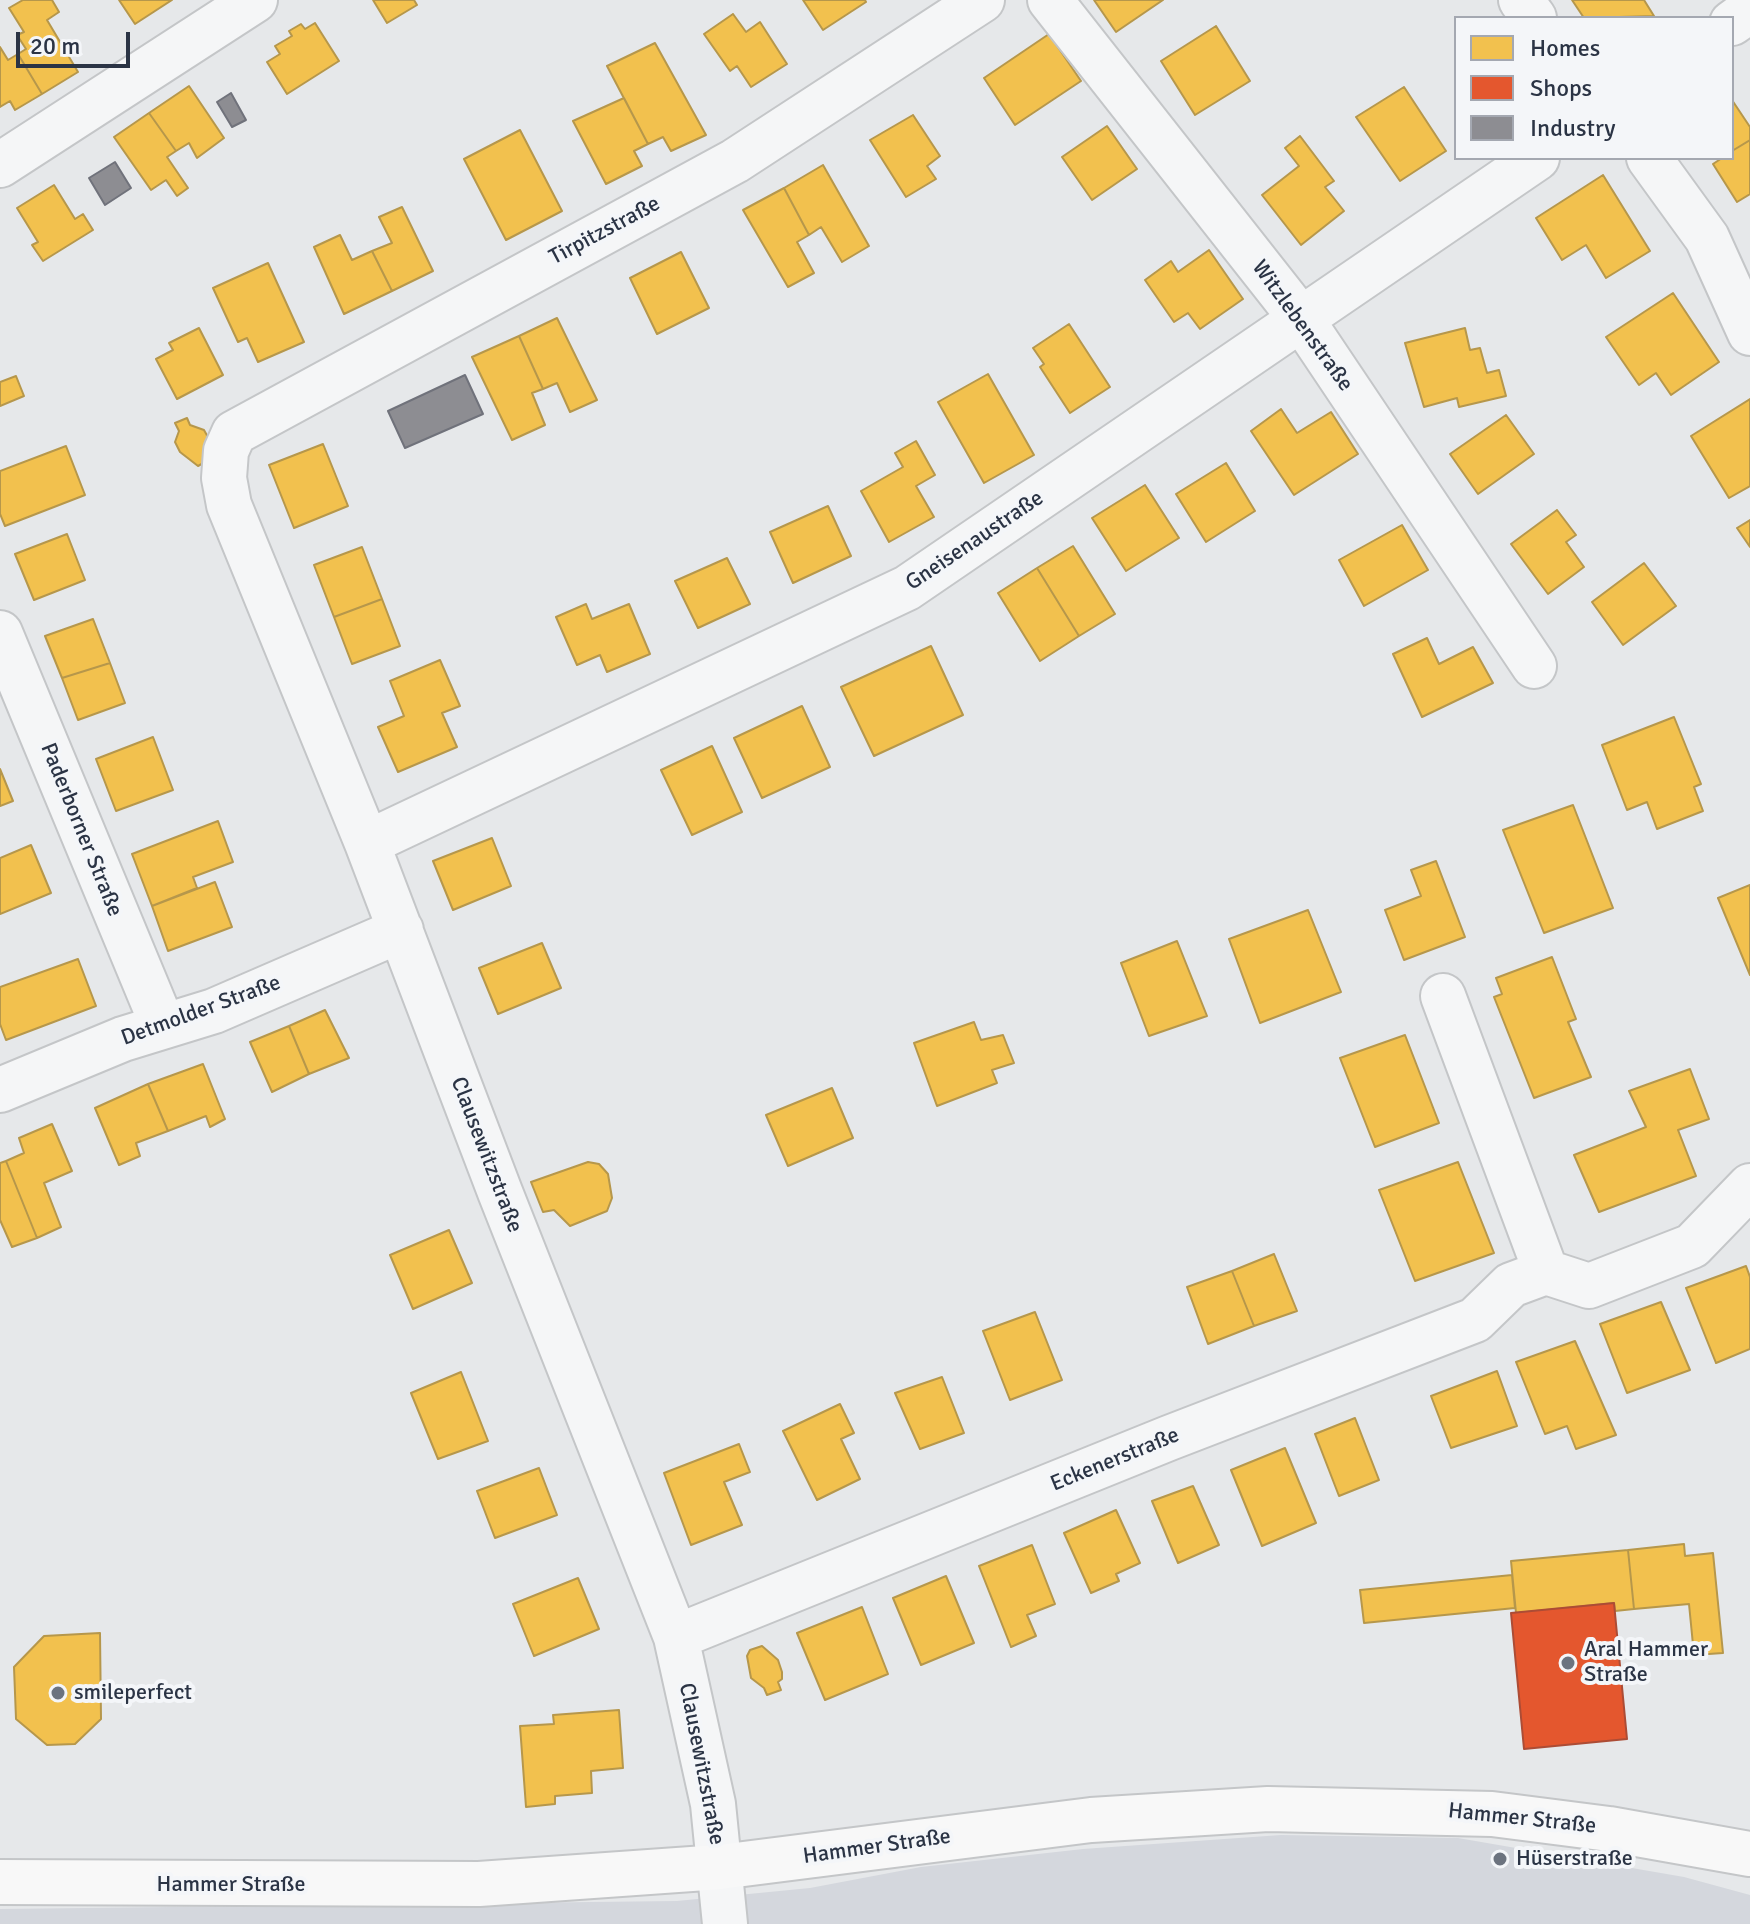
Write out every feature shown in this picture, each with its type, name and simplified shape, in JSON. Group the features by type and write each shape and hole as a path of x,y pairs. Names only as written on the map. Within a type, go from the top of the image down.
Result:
{"main road":[{"name":"Hammer Straße","path":"0,1882 479,1884 720,1867 1091,1820 1329,1808 1492,1814 1623,1831 1750,1854"}],"street":[{"path":"0,165 255,0"},
{"name":"Tirpitzstraße","path":"226,451 234,433 735,161 982,0"},
{"name":"Witzlebenstraße","path":"1050,0 1302,320 1534,666"},
{"name":"Gneisenaustraße","path":"367,843 907,588 1534,160"},
{"path":"1650,160 1707,238 1750,333"},
{"name":"Clausewitzstraße","path":"226,451 224,478 229,505 367,843 500,1192 676,1637 713,1804 720,1867"},
{"name":"Paderborner Straße","path":"0,633 10,689 163,1026"},
{"name":"Detmolder Straße","path":"0,1090 163,1026 214,1011 401,930"},
{"path":"1443,996 1546,1272 1589,1286 1692,1246 1750,1186"},
{"name":"Eckenerstraße","path":"676,1637 1169,1438 1475,1320 1511,1285 1546,1272"},
{"path":"720,1867 725,1924"}],"shaded area":[{"path":"1281,1835 1458,1838 1684,1877 1750,1895 1750,1924 0,1924 0,1909 677,1901 810,1888 921,1867 1083,1849"}],"building: Homes":[{"path":"23,0 52,0 59,12 47,20 78,72 42,94 18,54 26,49 17,35 24,32 9,8"},
{"path":"119,0 172,0 135,24"},
{"path":"373,0 414,0 417,5 387,23"},
{"path":"803,0 865,0 866,2 823,30"},
{"path":"1094,0 1163,0 1116,32"},
{"path":"1572,0 1644,0 1654,16 1583,16"},
{"path":"733,14 746,32 760,22 787,64 751,87 737,66 730,71 704,34"},
{"path":"315,23 339,61 287,94 267,62 280,54 275,46 292,36 289,31 301,24 305,29"},
{"path":"1216,26 1250,81 1195,115 1161,61"},
{"path":"1049,34 1081,81 1015,125 984,78"},
{"path":"655,43 706,135 671,151 663,137 648,144 607,66"},
{"path":"0,47 8,60 18,54 42,94 15,110 10,101 0,107"},
{"path":"189,86 224,138 197,158 189,143 176,151 149,113"},
{"path":"1404,87 1446,151 1400,181 1356,117"},
{"path":"624,98 648,144 634,151 642,166 606,184 573,121"},
{"path":"1734,103 1750,127 1750,140 1734,150"},
{"path":"149,113 176,151 167,157 188,188 177,196 166,180 151,190 114,137"},
{"path":"913,115 940,156 927,166 936,179 906,197 870,140"},
{"path":"1107,126 1137,169 1092,200 1062,157"},
{"path":"520,130 562,211 506,240 464,159"},
{"path":"1300,136 1334,181 1325,187 1344,211 1301,245 1262,195 1299,166 1285,148"},
{"path":"1750,140 1750,194 1737,202 1713,164 1719,160 1734,160 1734,150"},
{"path":"823,165 869,246 842,262 821,227 809,235 784,188"},
{"path":"1603,175 1650,251 1606,278 1586,245 1562,260 1536,218"},
{"path":"54,185 75,219 83,214 93,230 43,261 32,245 38,242 17,208"},
{"path":"784,188 809,235 797,242 814,273 788,287 743,210"},
{"path":"402,207 433,271 392,291 372,251 392,243 379,217"},
{"path":"340,235 352,260 372,251 392,291 344,314 314,247"},
{"path":"1209,250 1243,299 1200,329 1188,313 1174,322 1145,280 1171,261 1178,272"},
{"path":"681,252 709,308 657,334 630,278"},
{"path":"268,263 304,342 258,362 247,338 238,342 213,288"},
{"path":"1673,293 1719,362 1671,395 1656,373 1639,385 1606,337"},
{"path":"557,318 597,400 570,412 557,383 543,389 519,336"},
{"path":"1069,324 1110,387 1070,413 1040,367 1044,364 1033,348"},
{"path":"199,328 223,375 177,399 156,359 173,350 169,343"},
{"path":"1465,328 1470,350 1480,348 1487,373 1499,370 1506,396 1459,407 1457,398 1424,407 1405,343"},
{"path":"519,336 543,389 532,393 545,425 512,440 472,357"},
{"path":"988,374 1034,455 984,483 938,402"},
{"path":"16,376 24,396 0,406 0,382"},
{"path":"1750,399 1750,486 1729,498 1691,436"},
{"path":"1281,409 1297,433 1331,412 1358,454 1294,495 1251,431"},
{"path":"1506,415 1534,454 1478,494 1450,454"},
{"path":"187,418 190,425 204,430 209,439 209,460 198,466 180,452 175,442 179,431 175,423"},
{"path":"916,441 935,475 916,486 934,517 889,542 861,491 903,467 895,453"},
{"path":"323,444 348,506 294,528 269,465"},
{"path":"66,446 85,495 5,526 0,514 0,471"},
{"path":"1226,463 1255,511 1206,542 1176,494"},
{"path":"1145,485 1179,538 1126,571 1092,518"},
{"path":"828,506 851,556 793,583 770,532"},
{"path":"1557,510 1576,535 1566,542 1584,567 1548,594 1511,544"},
{"path":"1750,520 1750,547 1737,528"},
{"path":"1402,525 1428,570 1364,606 1339,560"},
{"path":"67,534 85,580 34,600 15,554"},
{"path":"1073,546 1115,614 1079,636 1037,568"},
{"path":"362,547 382,599 334,617 314,565"},
{"path":"727,558 750,604 698,628 675,581"},
{"path":"1644,563 1676,606 1623,645 1592,602"},
{"path":"1037,568 1079,636 1040,661 998,593"},
{"path":"382,599 400,646 352,664 334,617"},
{"path":"586,604 592,619 629,604 650,654 607,672 600,655 577,665 556,617"},
{"path":"93,619 110,663 62,678 45,636"},
{"path":"1427,638 1439,664 1473,647 1493,683 1422,717 1393,654"},
{"path":"931,646 963,715 874,756 841,687"},
{"path":"440,660 460,706 442,713 457,747 398,772 378,727 404,716 390,681"},
{"path":"110,663 125,703 78,720 62,678"},
{"path":"802,706 830,767 762,798 734,738"},
{"path":"1674,717 1701,784 1694,787 1703,811 1657,829 1647,802 1627,810 1602,745"},
{"path":"153,737 173,790 116,811 96,759"},
{"path":"712,746 742,812 692,835 661,770"},
{"path":"0,769 13,801 0,806"},
{"path":"1573,805 1613,908 1544,933 1503,830"},
{"path":"218,821 233,862 193,877 197,888 152,906 132,854"},
{"path":"492,838 511,886 453,910 433,861"},
{"path":"31,845 51,893 0,914 0,858"},
{"path":"1436,861 1465,937 1404,960 1385,910 1421,896 1411,870"},
{"path":"215,882 232,927 168,951 152,906"},
{"path":"1750,885 1750,975 1718,898"},
{"path":"1308,910 1341,992 1260,1023 1229,939"},
{"path":"1177,941 1207,1016 1149,1036 1121,963"},
{"path":"542,943 561,988 498,1014 479,968"},
{"path":"1552,957 1576,1019 1568,1022 1591,1077 1534,1098 1494,997 1502,994 1496,978"},
{"path":"78,959 96,1006 6,1040 0,1024 0,987"},
{"path":"325,1010 349,1058 309,1074 289,1026"},
{"path":"974,1022 981,1040 1003,1035 1014,1063 992,1070 997,1083 937,1106 914,1043"},
{"path":"289,1026 309,1074 272,1092 250,1042"},
{"path":"1405,1035 1439,1123 1375,1147 1340,1058"},
{"path":"203,1064 225,1119 210,1127 206,1116 168,1131 148,1084"},
{"path":"1690,1069 1709,1119 1678,1130 1696,1176 1599,1212 1574,1155 1646,1127 1629,1091"},
{"path":"148,1084 168,1131 136,1143 140,1156 119,1165 95,1108"},
{"path":"832,1088 853,1138 788,1166 766,1115"},
{"path":"52,1124 72,1171 44,1183 61,1227 37,1238 6,1161 24,1153 19,1138"},
{"path":"6,1161 37,1238 12,1247 0,1220 0,1163"},
{"path":"588,1162 599,1164 608,1174 612,1198 607,1211 570,1226 554,1210 543,1212 531,1182"},
{"path":"1458,1162 1494,1253 1415,1281 1379,1190"},
{"path":"449,1230 472,1283 413,1309 390,1255"},
{"path":"1274,1254 1297,1311 1254,1326 1232,1271"},
{"path":"1746,1266 1750,1277 1750,1349 1716,1363 1686,1288"},
{"path":"1232,1271 1254,1326 1208,1344 1187,1287"},
{"path":"1661,1302 1690,1370 1627,1393 1600,1324"},
{"path":"1035,1312 1062,1380 1010,1400 983,1331"},
{"path":"1575,1341 1616,1435 1576,1449 1567,1426 1545,1434 1516,1362"},
{"path":"1497,1371 1517,1426 1451,1448 1431,1396"},
{"path":"461,1372 488,1441 438,1459 411,1393"},
{"path":"942,1377 964,1433 920,1449 895,1393"},
{"path":"840,1404 854,1433 841,1439 860,1479 817,1500 783,1431"},
{"path":"1355,1418 1379,1480 1339,1496 1315,1434"},
{"path":"739,1444 750,1472 724,1482 742,1525 691,1545 664,1473"},
{"path":"1285,1448 1316,1523 1262,1546 1231,1470"},
{"path":"539,1468 557,1515 495,1538 477,1491"},
{"path":"1193,1486 1219,1545 1178,1563 1152,1501"},
{"path":"1116,1510 1140,1563 1116,1574 1119,1581 1091,1593 1064,1533"},
{"path":"1684,1544 1685,1556 1713,1553 1723,1653 1694,1655 1689,1604 1634,1609 1628,1550"},
{"path":"1032,1545 1055,1604 1027,1615 1036,1636 1011,1647 979,1566"},
{"path":"1628,1550 1634,1609 1615,1611 1614,1603 1516,1613 1511,1561"},
{"path":"1512,1575 1515,1608 1364,1623 1360,1590"},
{"path":"946,1576 974,1643 921,1665 893,1598"},
{"path":"578,1578 599,1629 534,1656 513,1604"},
{"path":"862,1607 888,1674 825,1700 797,1633"},
{"name":"smileperfect","path":"100,1633 101,1719 75,1744 47,1745 16,1719 14,1667 44,1636"},
{"path":"762,1646 778,1660 782,1672 782,1679 778,1682 781,1690 767,1695 764,1688 751,1678 747,1656 750,1650"},
{"path":"619,1710 623,1768 591,1771 592,1793 555,1796 555,1804 526,1807 520,1726 554,1724 553,1715"}],"building: Shops":[{"name":"Aral Hammer Straße","path":"1614,1603 1627,1739 1524,1749 1511,1613"}],"building: Industry":[{"path":"231,93 246,120 232,127 217,102"},
{"path":"115,162 131,188 105,205 89,178"},
{"path":"465,375 483,414 405,448 388,411"}],"place":[{"name":"Aral Hammer Straße","path":"1568,1663"},
{"name":"smileperfect","path":"58,1693"},
{"name":"Hüserstraße","path":"1500,1859"}]}
